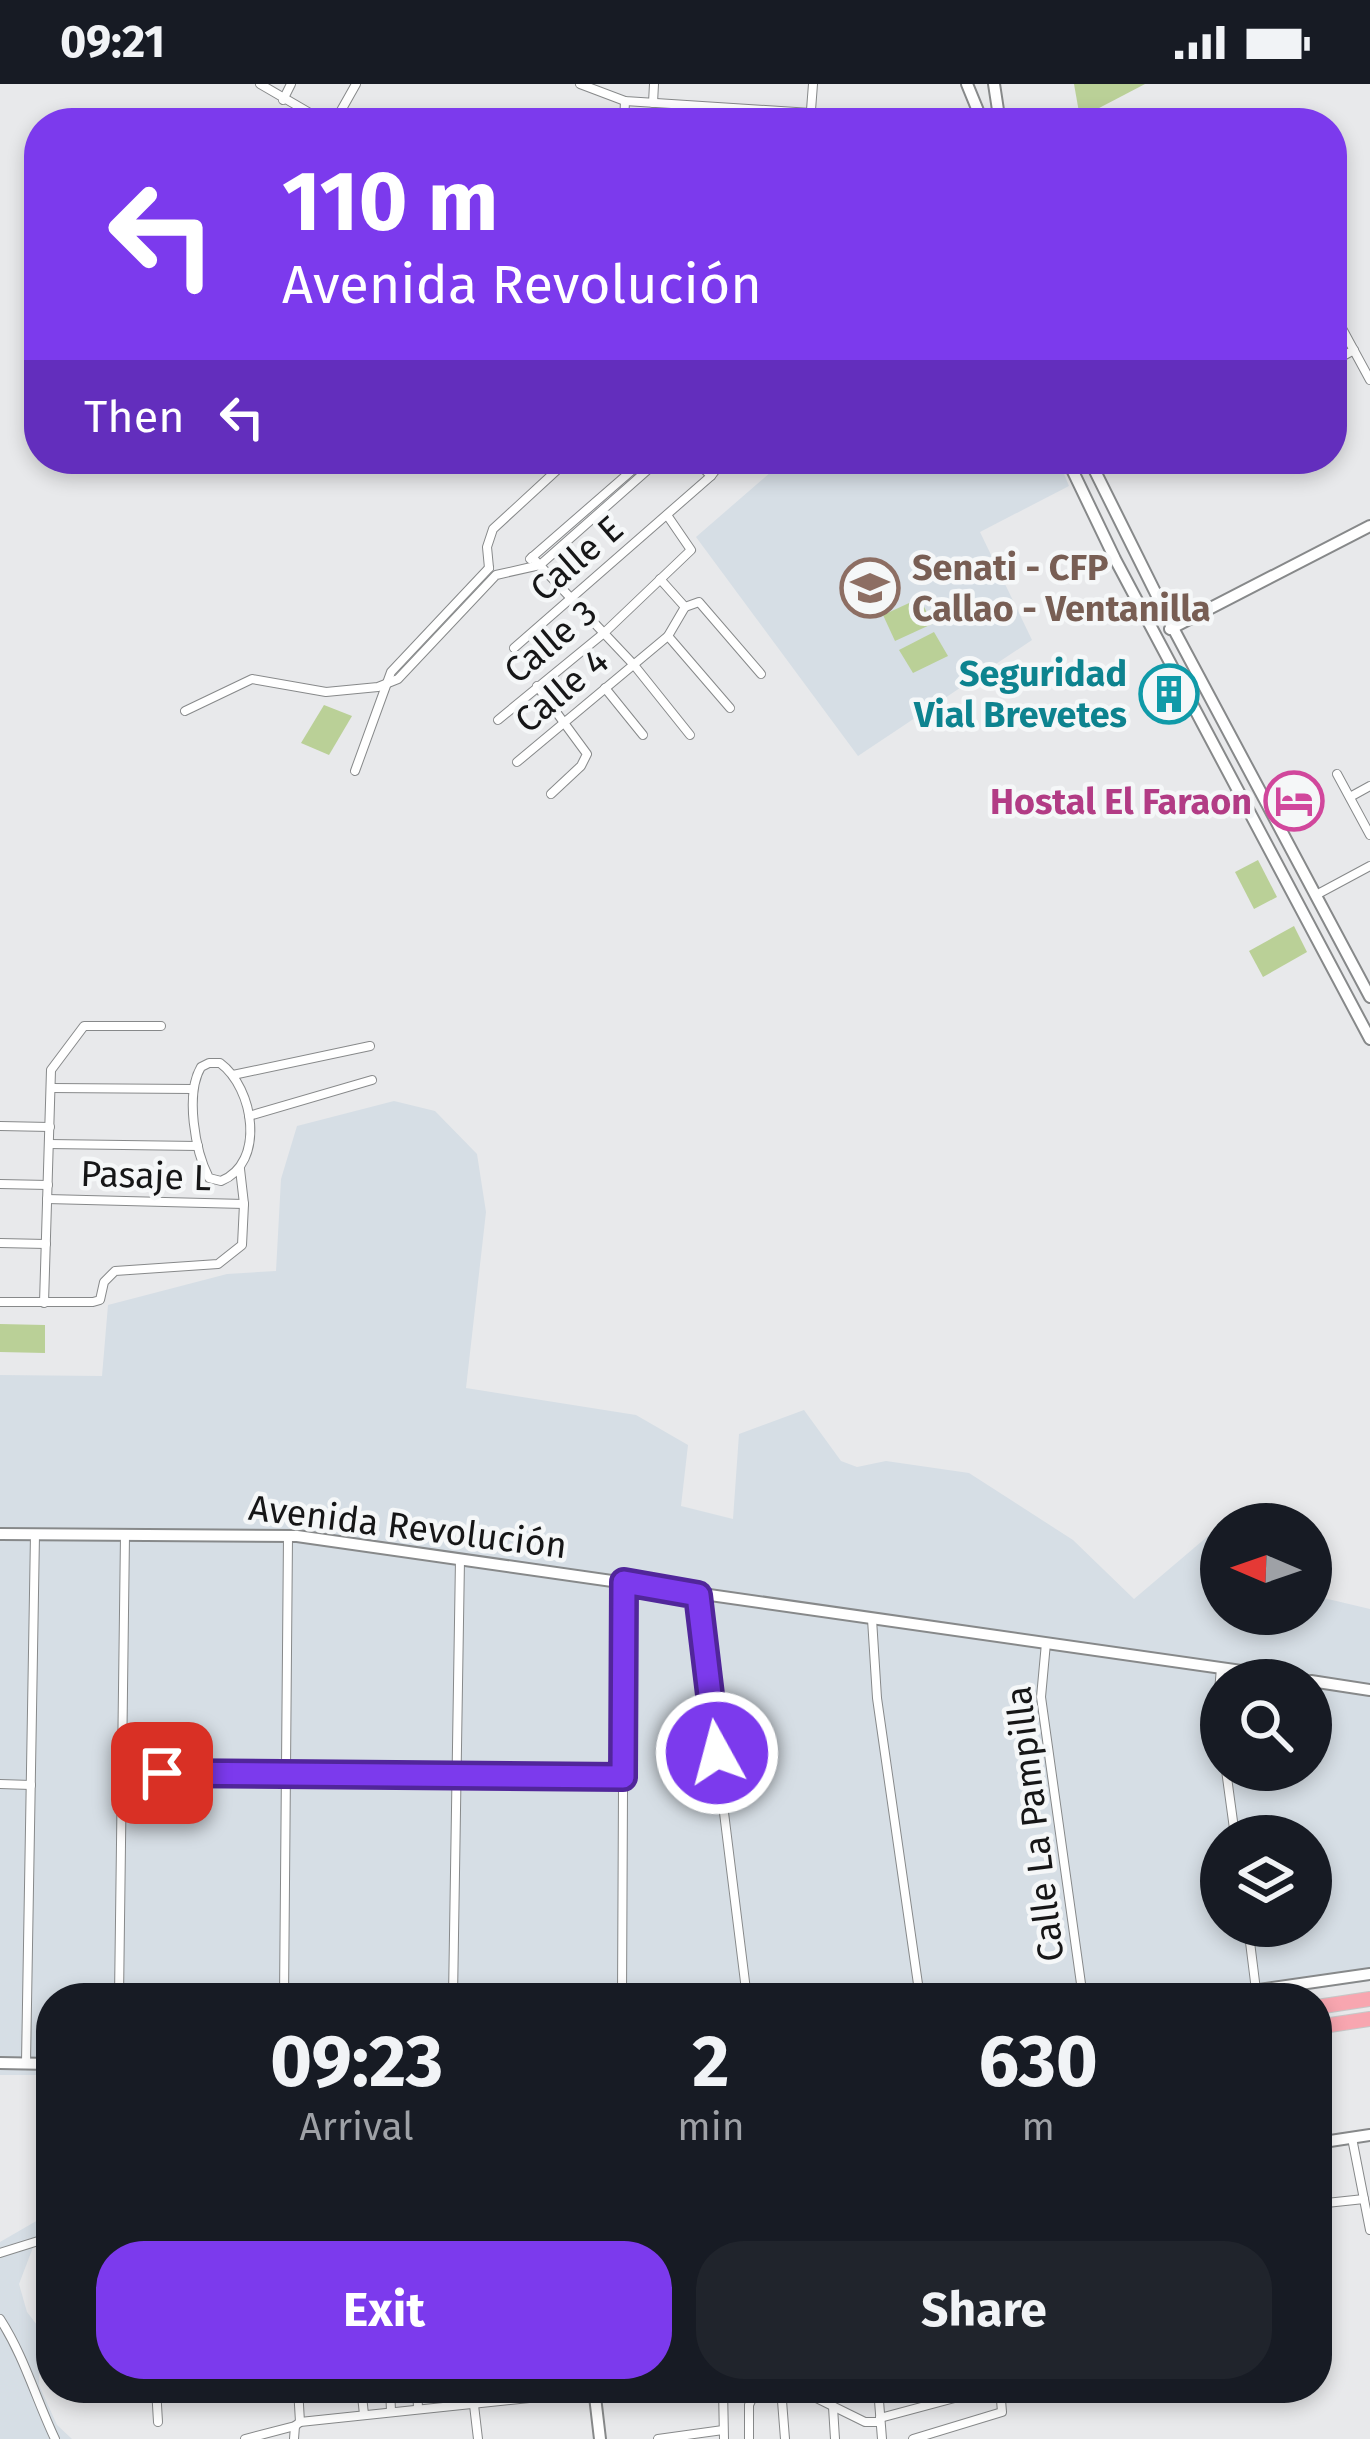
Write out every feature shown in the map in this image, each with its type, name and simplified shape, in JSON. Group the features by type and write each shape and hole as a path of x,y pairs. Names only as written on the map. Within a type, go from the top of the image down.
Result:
{"highway":[{"path":"1332,2005 1370,1999"},
{"path":"1332,2025 1370,2019"}],"street":[{"path":"260,84 300,108"},
{"path":"283,100 291,84"},
{"path":"580,84 625,101 705,108"},
{"path":"652,103 654,84"},
{"path":"625,101 625,108"},
{"path":"1347,337 1370,380"},
{"path":"1347,354 1354,350"},
{"path":"492,572 487,547 493,529 553,474"},
{"path":"536,561 629,474"},
{"path":"356,771 392,672 492,572 536,561 642,474"},
{"path":"1074,474 1370,1039"},
{"path":"1096,474 1370,1000 1355,1011"},
{"name":"Calle E","path":"514,648 711,476"},
{"name":"Calle 3","path":"498,720 604,633 688,554 691,544 667,515"},
{"path":"1156,637 1370,526"},
{"path":"536,561 634,664 690,736"},
{"path":"185,711 252,679 316,691 398,679 492,572"},
{"path":"660,579 685,607 699,602 761,674"},
{"name":"Calle 4","path":"517,762 668,636 685,607"},
{"path":"668,636 730,708"},
{"path":"537,686 587,754 551,794"},
{"path":"605,688 644,735"},
{"path":"1337,774 1370,835"},
{"path":"1349,797 1370,786"},
{"path":"1316,895 1370,866"},
{"path":"44,1303 52,1068 85,1026 161,1026"},
{"path":"233,1075 370,1046"},
{"path":"0,1303 100,1300 104,1282 118,1270 218,1264 242,1245 240,1169 250,1140 249,1116 233,1075 220,1063 209,1063 201,1067 193,1089 198,1146 209,1178 220,1181 240,1169"},
{"path":"249,1116 372,1080"},
{"path":"51,1088 193,1089"},
{"path":"0,1126 50,1127"},
{"path":"49,1144 198,1146"},
{"path":"0,1184 48,1185"},
{"name":"Pasaje L","path":"47,1199 244,1204"},
{"path":"0,1243 46,1244"},
{"name":"Avenida Revolución","path":"0,1534 288,1536 1200,1663"},
{"path":"26,2063 35,1534"},
{"path":"118,1983 125,1535"},
{"path":"284,1983 288,1536"},
{"path":"453,1983 460,1559"},
{"path":"622,1983 624,1582"},
{"path":"698,1595 745,1983"},
{"path":"872,1618 873,1662 918,1983"},
{"name":"Calle La Pampilla","path":"1046,1643 1041,1697 1082,1983"},
{"name":"Avenida Revolución","path":"1332,1684 1370,1690"},
{"path":"120,1773 623,1777"},
{"path":"0,1784 31,1784"},
{"path":"1251,1947 1255,1983"},
{"path":"1306,1983 1370,1974"},
{"path":"0,2063 36,2063"},
{"path":"1332,2141 1370,2134"},
{"path":"1352,2138 1370,2230"},
{"path":"1332,2202 1364,2199"},
{"path":"0,2253 36,2242"},
{"path":"0,2319 20,2350 36,2399"},
{"path":"38,2403 55,2439"},
{"path":"157,2403 158,2422"},
{"path":"294,2439 298,2403"},
{"path":"363,2403 364,2414"},
{"path":"391,2403 392,2411"},
{"path":"418,2403 418,2408"},
{"path":"244,2439 297,2424 464,2403"},
{"path":"473,2403 478,2439"},
{"path":"596,2403 600,2439"},
{"path":"658,2439 723,2434 723,2403"},
{"path":"749,2439 750,2403"},
{"path":"782,2403 785,2439"},
{"path":"825,2403 881,2427 894,2439"},
{"path":"881,2427 952,2403"},
{"path":"913,2439 1002,2412 1000,2403"},
{"path":"833,2407 835,2439"}],"shaded area":[{"name":"Senati - CFP Callao - Ventanilla","path":"769,474 1064,474 1069,486 980,532 1032,640 858,756 696,537"},
{"path":"394,1101 435,1111 477,1154 486,1212 466,1388 636,1415 688,1445 681,1506 733,1519 739,1434 804,1410 841,1461 857,1467 886,1461 969,1473 1073,1540 1134,1599 1200,1543 1200,1635 1332,1635 1332,1600 1370,1609 1370,1981 1332,1987 36,1983 36,2075 0,2075 0,1375 102,1376 108,1305 227,1274 276,1271 281,1179 297,1126"},
{"path":"36,2221 36,2240 19,2284 27,2312 36,2324 36,2403 47,2403 57,2425 72,2439 0,2439 0,2242"}],"green space":[{"path":"1074,84 1145,84 1099,108 1078,108"},
{"path":"920,598 932,624 895,641 883,615"},
{"path":"934,632 948,656 913,673 899,650"},
{"path":"324,705 352,716 329,755 301,743"},
{"path":"1258,860 1277,897 1254,909 1235,872"},
{"path":"1294,926 1307,952 1263,977 1249,951"},
{"path":"0,1324 45,1325 45,1353 0,1352"}],"place":[{"name":"Senati - CFP Callao - Ventanilla","path":"870,588"},
{"name":"Seguridad Vial Brevetes","path":"1169,694"},
{"name":"Hostal El Faraon","path":"1294,801"}],"route":[{"path":"162,1773 623,1777 624,1582 698,1595 717,1753"}]}
